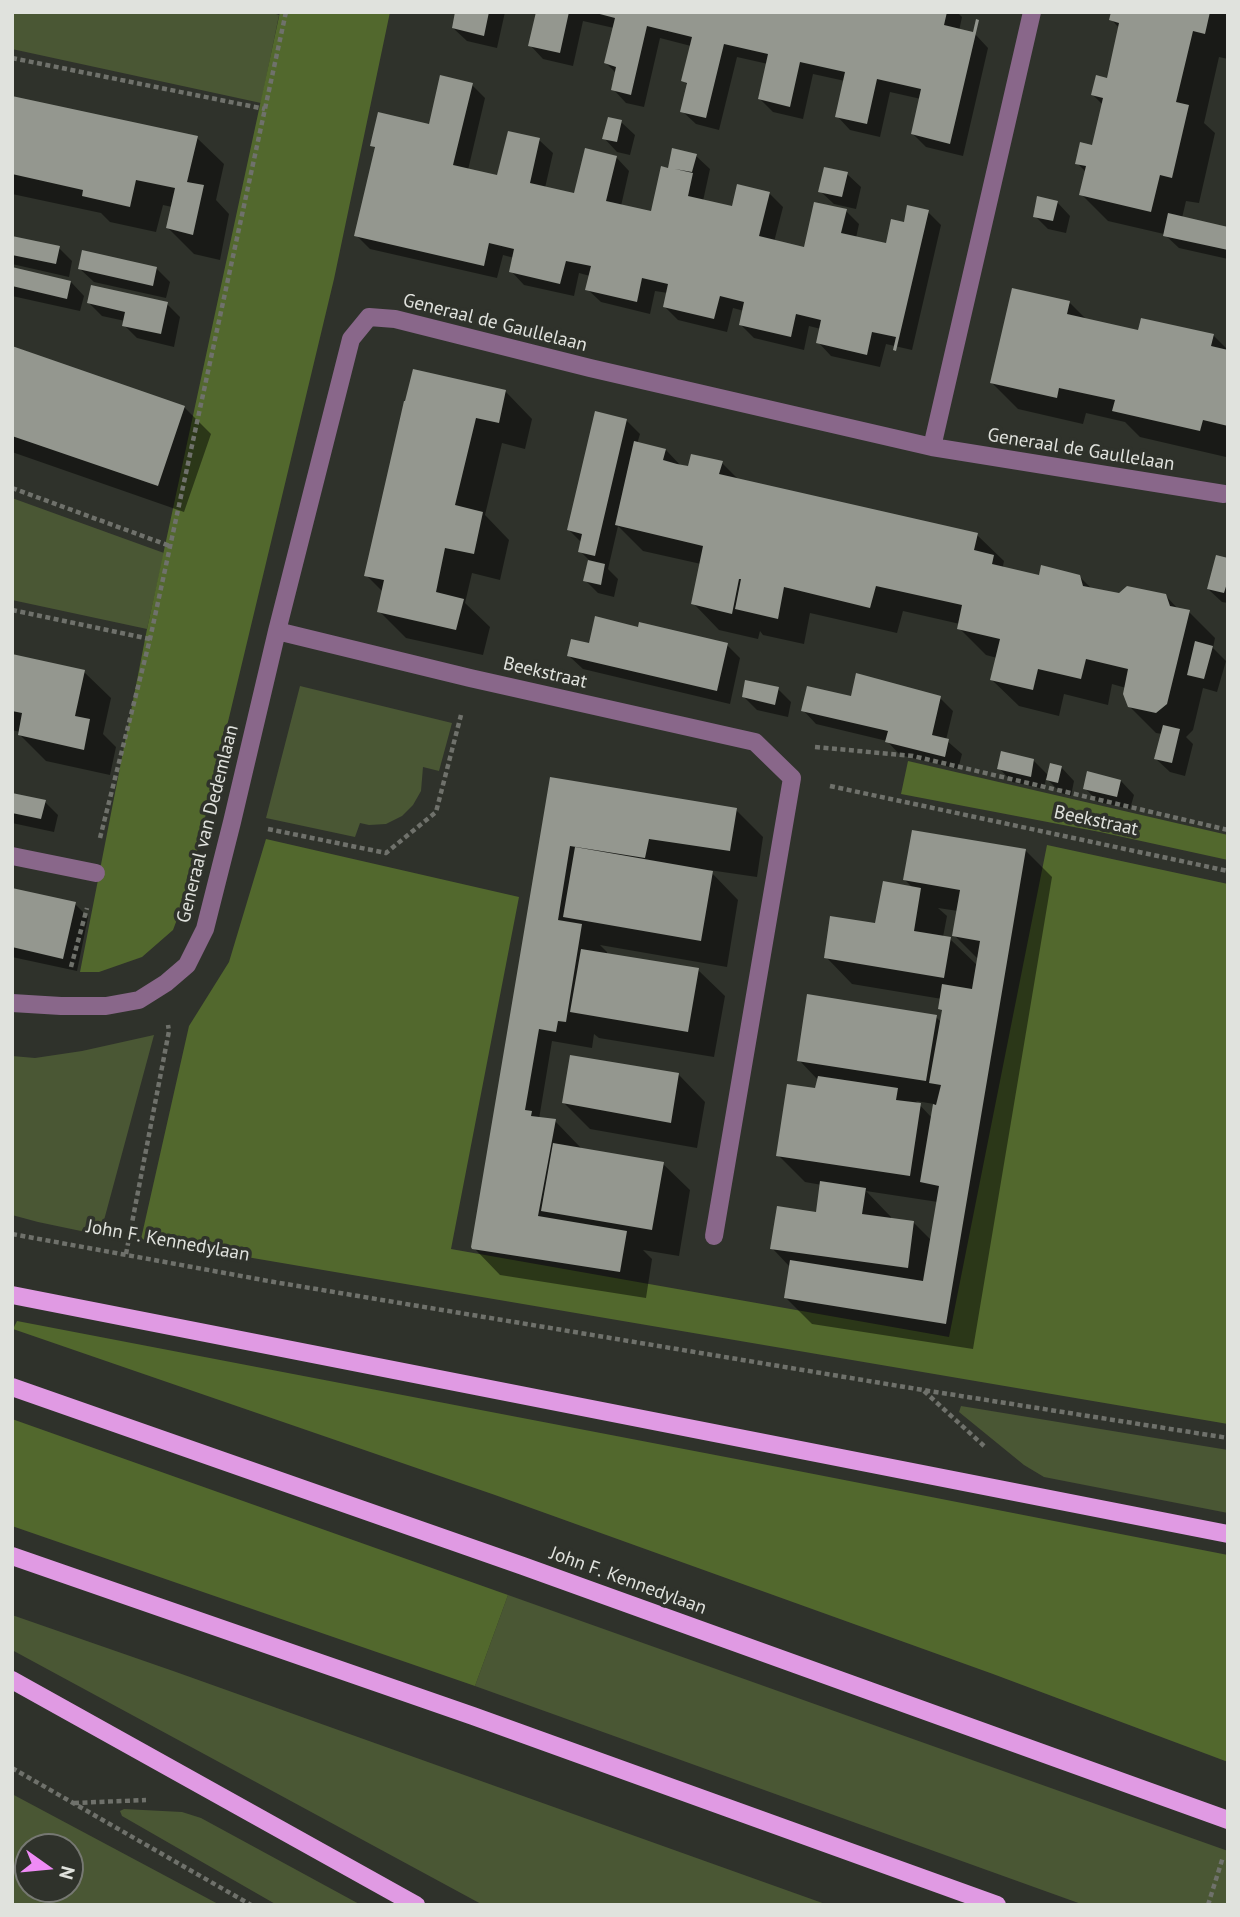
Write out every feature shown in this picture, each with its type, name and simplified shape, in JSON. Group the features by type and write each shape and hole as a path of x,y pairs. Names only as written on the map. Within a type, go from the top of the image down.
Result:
{"main road":[{"path":"12,1295 1228,1534"},
{"name":"John F. Kennedylaan","path":"12,1387 523,1566 1228,1819"},
{"path":"12,1556 473,1716 997,1905"},
{"path":"12,1680 416,1905"}],"street":[{"path":"932,447 1032,12"},
{"name":"Generaal de Gaullelaan","path":"277,631 351,339 369,317 394,318 590,368 932,447 1224,494"},
{"name":"Beekstraat","path":"277,631 470,678 755,742"},
{"name":"Generaal van Dedemlaan","path":"12,1003 106,1006 139,1000 166,983 187,965 205,929 277,631"},
{"path":"714,1236 792,778 755,742"},
{"path":"12,856 96,873"}],"path":[{"path":"61,1006 96,873 101,833 150,639 286,12"},
{"path":"12,58 265,109"},
{"path":"12,488 170,546"},
{"path":"12,610 150,639"},
{"path":"232,822 386,853 436,812 470,678"},
{"path":"755,742 913,756 1228,830"},
{"name":"Beekstraat","path":"792,778 1228,871"},
{"path":"126,1254 169,1031 166,983"},
{"name":"John F. Kennedylaan","path":"12,1234 288,1284 1228,1438"},
{"path":"12,1768 251,1905"},
{"path":"1208,1905 1224,1855"}],"green space":[{"path":"12,12 270,12 279,15 261,103 12,49"},
{"path":"280,12 390,12 334,279 187,893 173,930 142,957 99,972 80,972 147,629"},
{"path":"12,498 164,553 147,629 12,600"},
{"path":"300,686 452,723 439,771 423,767 421,791 413,805 402,816 386,824 360,823 355,837 266,818"},
{"path":"908,761 1228,835 1228,860 1100,832 901,794"},
{"path":"266,839 519,897 451,1249 949,1337 1047,845 1228,884 1228,1424 141,1239 189,1026 229,962"},
{"path":"154,1035 100,1235 12,1215 12,1056 35,1058"},
{"path":"17,1321 1228,1555 1228,1762 993,1674 495,1495 13,1329"},
{"path":"961,1406 1228,1450 1228,1513 1044,1477 1024,1465 959,1412"},
{"path":"12,1419 508,1595 475,1686 12,1526"},
{"path":"508,1595 1228,1851 1228,1905 1084,1905 475,1686"},
{"path":"12,1615 828,1905 483,1905 12,1650"},
{"path":"12,1794 220,1905 12,1905"},
{"path":"120,1811 182,1812 201,1818 361,1905 277,1905 122,1816"}],"building":[{"path":"455,12 489,12 484,36 452,28"},
{"path":"536,12 569,12 560,53 528,46"},
{"path":"592,12 947,12 944,25 973,32 976,19 979,20 950,144 911,134 921,89 877,79 867,124 835,117 845,72 800,62 790,107 758,99 768,54 724,44 706,118 680,112 687,83 681,81 692,37 647,26 631,95 611,90 616,67 604,63 615,18"},
{"path":"1111,12 1210,12 1205,34 1193,31 1176,102 1189,105 1172,178 1160,175 1151,212 1079,195 1086,166 1075,164 1080,142 1092,145 1103,98 1091,95 1096,75 1107,78 1119,23 1109,20"},
{"path":"440,75 473,83 453,165 497,175 508,131 540,138 530,183 574,193 585,148 617,156 606,201 651,211 661,166 668,168 672,148 697,154 692,172 675,169 693,173 688,196 732,206 737,184 770,192 759,236 804,247 814,202 847,209 841,233 886,243 891,219 904,222 907,205 929,210 896,351 893,350 896,337 872,332 867,355 816,343 821,320 796,314 791,337 739,325 744,302 720,296 714,319 663,307 668,284 642,278 637,302 585,290 591,266 566,261 560,284 509,272 514,249 489,243 484,266 354,236 375,147 370,146 378,112 429,124"},
{"path":"12,96 198,136 187,182 204,185 193,235 166,228 175,188 136,180 130,207 82,196 83,190 12,174"},
{"path":"608,117 622,120 617,142 602,139"},
{"path":"824,167 848,172 842,197 818,192"},
{"path":"1037,196 1058,201 1053,221 1033,217"},
{"path":"1168,213 1228,227 1228,250 1163,236"},
{"path":"12,236 60,246 56,264 12,255"},
{"path":"82,250 157,267 153,286 78,269"},
{"path":"12,267 71,281 67,299 12,286"},
{"path":"91,285 168,302 161,334 122,326 125,312 87,303"},
{"path":"1012,288 1070,301 1067,314 1138,330 1141,318 1214,334 1211,346 1228,350 1228,426 1203,420 1200,431 1112,411 1115,400 1059,388 1057,398 990,383"},
{"path":"12,346 185,406 158,486 12,436"},
{"path":"413,369 506,390 499,423 476,418 455,505 483,512 474,554 445,548 436,592 464,599 456,630 377,612 384,580 364,576"},
{"path":"595,411 627,419 595,556 578,552 582,534 567,530"},
{"path":"634,441 666,449 663,460 677,464 688,466 691,454 723,461 719,474 978,533 974,550 994,555 992,564 1039,575 1041,565 1080,575 1083,586 1119,593 1127,586 1166,594 1170,606 1190,610 1167,704 1156,713 1128,707 1123,694 1128,669 1086,659 1081,679 1038,669 1033,690 990,680 1000,639 957,629 962,605 876,586 870,608 784,587 778,619 735,609 741,579 732,614 691,604 703,546 615,525"},
{"path":"1216,555 1228,558 1228,580 1224,593 1207,589"},
{"path":"588,560 605,564 601,585 583,581"},
{"path":"595,616 638,627 639,622 728,643 717,691 567,656 571,639 589,643"},
{"path":"1195,641 1213,646 1204,679 1187,675"},
{"path":"12,654 85,670 75,716 90,719 84,750 18,735 22,713 12,711"},
{"path":"856,673 941,696 932,735 949,739 945,757 885,742 888,731 801,711 807,686 851,696"},
{"path":"745,680 779,687 775,705 742,697"},
{"path":"1163,725 1180,729 1172,763 1154,759"},
{"path":"1001,751 1034,759 1031,777 997,769"},
{"path":"1050,763 1062,766 1058,783 1046,780"},
{"path":"1087,771 1121,780 1117,797 1083,789"},
{"path":"550,777 737,808 730,851 649,839 645,858 570,846 558,920 582,924 566,1022 558,1021 556,1032 539,1029 525,1110 532,1111 531,1116 556,1119 538,1216 627,1231 620,1272 471,1247"},
{"path":"12,793 46,800 41,819 12,813"},
{"path":"912,830 1026,849 946,1324 784,1298 790,1260 923,1281 939,1186 920,1182 933,1104 936,1105 941,1085 929,1083 942,1010 938,1009 942,984 972,989 980,941 952,936 960,890 903,880"},
{"path":"575,847 713,871 701,941 563,917"},
{"path":"883,881 921,888 914,931 951,937 944,978 824,958 830,916 875,923"},
{"path":"12,888 76,902 63,959 12,947"},
{"path":"581,949 699,968 688,1032 570,1012"},
{"path":"807,994 937,1015 926,1081 797,1061"},
{"path":"570,1055 679,1073 671,1123 562,1103"},
{"path":"818,1076 898,1088 896,1100 921,1103 910,1176 776,1156 787,1084 815,1088"},
{"path":"553,1143 664,1162 652,1230 541,1211"},
{"path":"820,1181 866,1188 862,1214 914,1221 908,1268 770,1249 777,1206 816,1212"}]}
